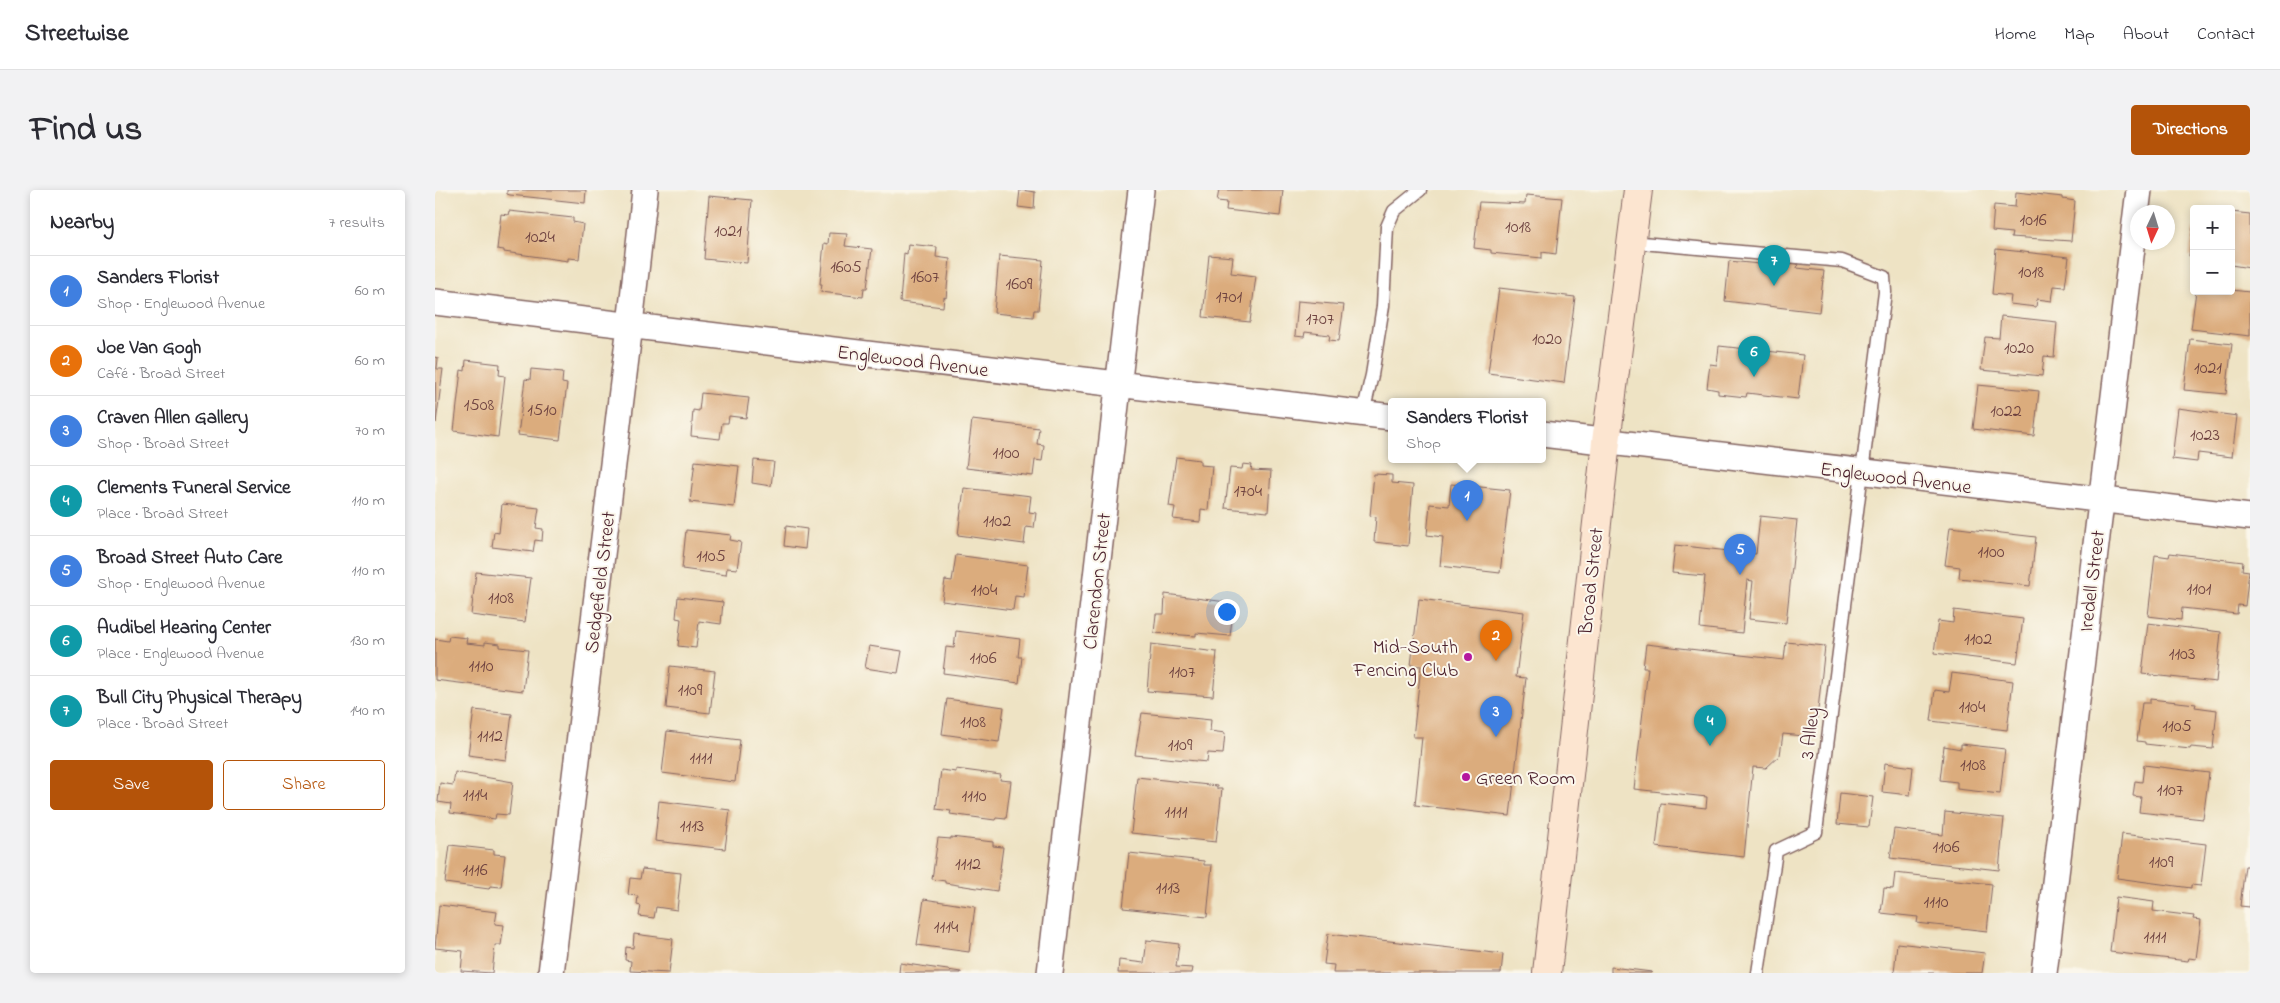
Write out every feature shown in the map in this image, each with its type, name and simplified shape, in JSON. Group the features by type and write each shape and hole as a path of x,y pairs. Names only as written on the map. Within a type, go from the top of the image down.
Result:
{"street":[{"name":"Sedgefield Street","path":"551,973 645,190"},
{"name":"Clarendon Street","path":"1050,973 1141,190"},
{"name":"Broad Street","path":"1547,973 1606,442 1638,190"},
{"name":"Iredell Street","path":"2044,973 2139,190"},
{"name":"Englewood Avenue","path":"435,302 1388,416"},
{"name":"Englewood Avenue","path":"1546,434 1861,473 2250,517"}],"lane":[{"path":"1363,413 1372,375 1383,306 1387,227 1393,211 1420,190"},
{"path":"1631,242 1842,261 1884,277 1885,292 1861,473"},
{"name":"3 Alley","path":"1758,973 1776,851 1816,832 1861,473"}],"building":[{"path":"507,190 586,190 585,203 510,195 507,194"},
{"path":"1020,190 1035,192 1034,209 1018,207"},
{"path":"1219,190 1283,190 1280,216 1226,210 1227,202 1217,201"},
{"path":"2016,192 2063,197 2063,199 2075,201 2071,241 2011,237 2012,233 1992,231 1994,205 2015,207"},
{"path":"1526,195 1562,198 1556,254 1542,252 1542,258 1491,253 1491,250 1474,248 1479,202 1525,204"},
{"path":"709,196 752,200 747,263 704,259"},
{"path":"509,211 573,218 573,222 583,224 579,259 568,258 568,261 504,252 504,250 497,249 501,214 508,215"},
{"path":"2235,212 2250,214 2250,268 2235,266"},
{"path":"829,233 847,234 845,246 872,249 867,288 864,288 863,297 821,292 824,243 828,244"},
{"path":"908,244 937,247 936,257 950,259 946,298 944,297 943,307 900,302 904,253 907,254"},
{"path":"1996,249 2069,257 2065,287 2054,286 2052,301 2037,299 2036,307 2010,304 2011,296 1992,294"},
{"path":"1209,255 1233,257 1231,273 1256,276 1250,322 1203,317"},
{"path":"999,256 1043,260 1038,310 1034,310 1033,317 994,313"},
{"path":"1771,260 1798,264 1797,268 1824,271 1819,312 1725,301 1729,261 1770,265"},
{"path":"1499,288 1575,297 1564,383 1488,373"},
{"path":"2235,290 2250,292 2250,336 2191,329 2195,295 2235,295"},
{"path":"1298,301 1344,305 1339,341 1329,340 1330,335 1305,332 1304,337 1295,336"},
{"path":"2001,316 2057,322 2054,357 2044,356 2042,376 1981,370 1985,337 1999,338"},
{"path":"2190,339 2232,344 2226,394 2184,390"},
{"path":"1719,346 1803,355 1798,399 1747,393 1746,397 1718,394 1718,390 1707,388 1710,364 1717,365"},
{"path":"435,357 438,358 437,369 443,369 436,423"},
{"path":"466,360 500,364 499,375 505,376 498,437 454,431 461,370 465,371"},
{"path":"531,369 563,372 562,383 567,384 560,440 518,435 525,379 530,380"},
{"path":"1978,385 2039,391 2034,436 1973,429"},
{"path":"701,393 749,398 746,418 729,416 728,423 722,423 720,439 691,436 693,410 699,411"},
{"path":"2178,408 2237,416 2232,457 2198,453 2197,462 2172,459"},
{"path":"972,420 1039,428 1037,444 1044,445 1042,461 1035,460 1033,476 966,468"},
{"path":"1176,457 1200,460 1200,465 1212,466 1208,510 1201,509 1200,522 1173,519 1175,507 1169,506"},
{"path":"754,460 774,462 771,486 752,483"},
{"path":"695,461 739,466 734,507 690,502"},
{"path":"1243,464 1252,465 1251,470 1271,471 1268,512 1225,508 1230,468 1242,469"},
{"path":"1374,474 1392,475 1392,483 1413,485 1408,546 1374,542 1376,517 1370,516"},
{"path":"1451,484 1510,490 1500,573 1440,566 1443,537 1427,535 1430,504 1449,506"},
{"path":"964,488 1031,496 1029,512 1036,513 1034,528 1026,527 1024,544 958,535"},
{"path":"502,504 539,508 536,528 543,529 542,541 535,540 533,552 492,547 494,532 499,533"},
{"path":"1760,516 1797,520 1786,623 1749,619 1753,581 1747,580 1742,633 1700,628 1705,576 1672,573 1675,545 1756,554"},
{"path":"786,526 807,529 805,549 784,546"},
{"path":"1950,527 2036,537 2030,586 1959,578 1960,567 1945,565"},
{"path":"686,530 731,535 730,540 741,542 737,569 727,568 726,575 682,569"},
{"path":"2170,553 2243,562 2242,570 2249,571 2245,606 2238,605 2237,614 2182,608 2181,620 2148,616 2155,555 2169,557"},
{"path":"956,555 1028,565 1024,597 1015,596 1013,610 942,601 945,580 952,581"},
{"path":"476,572 531,578 525,622 471,615"},
{"path":"1165,594 1234,603 1230,636 1196,633 1196,636 1154,633 1156,614 1164,614"},
{"path":"678,597 723,602 721,624 699,621 696,648 678,646 681,619 676,618"},
{"path":"1419,599 1524,612 1516,677 1526,678 1510,816 1415,805 1422,737 1413,737 1421,666 1411,665"},
{"path":"1954,610 2023,619 2017,663 1934,653 1938,621 1953,623"},
{"path":"2148,623 2221,632 2216,682 2142,674"},
{"path":"956,631 1020,639 1018,657 1022,657 1019,683 943,673 946,647 954,648"},
{"path":"449,636 467,638 466,643 485,645 485,642 500,644 500,647 528,650 523,691 435,680 435,639 448,641"},
{"path":"1786,642 1825,646 1815,737 1783,734 1780,755 1766,768 1753,767 1744,857 1656,847 1661,803 1706,808 1707,797 1634,789 1648,668 1643,668 1646,644 1784,660"},
{"path":"1151,644 1217,652 1213,696 1147,691"},
{"path":"869,646 902,651 898,673 865,668"},
{"path":"670,666 715,671 710,713 666,708"},
{"path":"1952,673 2013,681 2007,730 1931,721 1935,690 1949,692"},
{"path":"947,699 1004,707 999,742 942,734"},
{"path":"2150,699 2196,704 2195,707 2217,710 2213,749 2191,747 2190,749 2145,744 2145,742 2137,741 2142,703 2150,703"},
{"path":"474,710 512,714 506,760 468,755"},
{"path":"1142,713 1211,720 1210,731 1225,733 1223,754 1208,753 1207,762 1135,755"},
{"path":"667,731 740,740 735,782 662,773"},
{"path":"1961,744 2005,749 2000,794 1957,789 1957,782 1940,780 1944,746 1961,749"},
{"path":"1885,763 1913,767 1910,795 1882,792"},
{"path":"2144,765 2209,773 2203,819 2139,812 2141,797 2133,796 2135,781 2142,782"},
{"path":"956,769 1001,775 1000,780 1011,781 1006,819 996,818 995,820 950,814 951,811 936,809 941,770 956,772"},
{"path":"455,772 513,782 509,815 496,814 495,819 450,813 451,804 438,802 440,783 453,785"},
{"path":"1137,777 1217,786 1217,789 1222,789 1216,842 1131,833"},
{"path":"1840,793 1873,797 1869,827 1837,824"},
{"path":"659,801 730,810 725,849 655,841"},
{"path":"1945,812 2004,818 1999,870 1890,858 1894,829 1943,835"},
{"path":"2122,834 2206,844 2201,886 2191,885 2191,888 2117,878"},
{"path":"951,837 993,842 993,846 1003,847 997,891 945,883 945,881 932,879 938,838 951,839"},
{"path":"450,845 494,850 494,854 505,855 501,887 490,886 489,889 445,883"},
{"path":"1129,853 1204,861 1204,865 1212,865 1207,917 1123,908"},
{"path":"2245,866 2250,866 2250,907 2240,906"},
{"path":"642,869 681,873 677,910 656,907 654,918 639,916 641,906 637,905 638,896 628,895 630,878 640,879"},
{"path":"1895,873 1992,884 1987,931 1917,923 1918,917 1881,913 1884,888 1893,889"},
{"path":"2116,897 2154,902 2153,911 2194,916 2193,919 2201,920 2196,959 2189,958 2188,961 2110,952"},
{"path":"924,899 975,907 969,952 917,945"},
{"path":"439,905 497,912 495,924 504,925 501,945 495,945 492,973 461,971 463,951 435,948"},
{"path":"634,934 673,939 669,973 630,971 631,961 625,960 626,947 633,948"},
{"path":"1328,934 1503,954 1501,973 1333,973 1334,965 1324,964"},
{"path":"1147,940 1179,944 1176,967 1193,968 1192,973 1118,973 1119,960 1144,963"},
{"path":"1897,943 1985,953 1982,973 1894,973"},
{"path":"900,963 961,972 961,973 899,973"},
{"path":"1611,967 1652,972 1652,973 1611,973"}],"place":[{"name":"Bull City Physical Therapy","path":"1774,286"},
{"name":"Audibel Hearing Center","path":"1754,377"},
{"name":"Sanders Florist","path":"1467,521"},
{"name":"Broad Street Auto Care","path":"1740,575"},
{"name":"Mid-South Fencing Club","path":"1468,657"},
{"name":"Joe Van Gogh","path":"1496,661"},
{"name":"Craven Allen Gallery","path":"1496,737"},
{"name":"Clements Funeral Service","path":"1710,746"},
{"name":"Green Room","path":"1466,777"}]}
